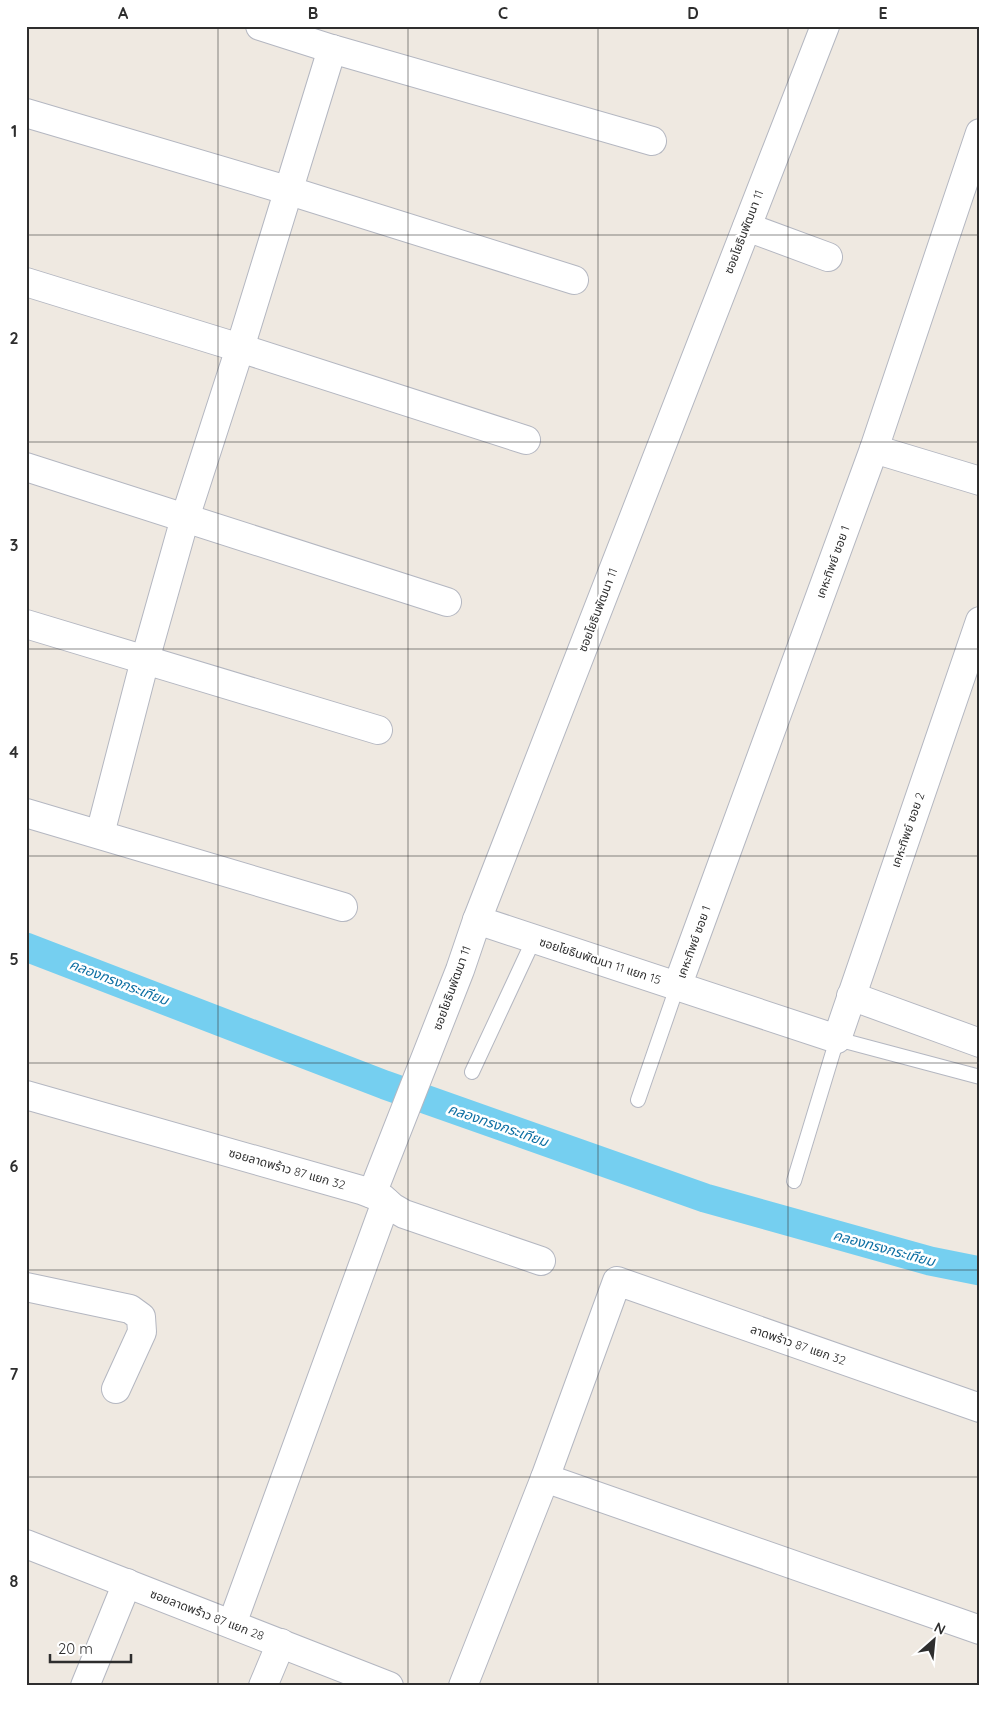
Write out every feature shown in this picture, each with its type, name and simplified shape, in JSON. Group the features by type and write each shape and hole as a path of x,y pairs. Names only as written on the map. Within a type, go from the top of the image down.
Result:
{"street":[{"path":"260,26 332,49 652,141"},
{"name":"ซอยโยธินพัฒนา 11","path":"232,1624 379,1198 405,1111 460,970 477,920 825,26"},
{"path":"100,834 185,518 290,191 332,49"},
{"path":"26,113 290,191 574,280"},
{"name":"เคหะทิพย์ ซอย 1","path":"678,987 874,449 980,133"},
{"path":"747,227 828,257"},
{"path":"26,282 240,348 526,440"},
{"path":"874,449 980,481"},
{"path":"26,467 447,602"},
{"name":"เคหะทิพย์ ซอย 2","path":"837,1039 980,621"},
{"path":"26,624 378,730"},
{"path":"26,813 343,907"},
{"name":"ซอยโยธินพัฒนา 11 แยก 15","path":"477,920 837,1039"},
{"path":"851,996 980,1043"},
{"name":"ซอยลาดพร้าว 87 แยก 32","path":"26,1094 379,1198 404,1214 541,1261"},
{"name":"ลาดพร้าว 87 แยก 32","path":"545,1478 617,1281 980,1408"},
{"path":"26,1287 130,1309 141,1317 142,1332 116,1389"},
{"path":"463,1686 545,1478 980,1630"},
{"name":"ซอยลาดพร้าว 87 แยก 28","path":"26,1544 388,1686"},
{"path":"85,1686 127,1583"},
{"path":"263,1686 281,1643"}],"lane":[{"path":"472,1072 534,939"},
{"path":"638,1100 678,987"},
{"path":"794,1181 837,1039 980,1077"}],"waterway":[{"name":"คลองทรงกระเทียม","path":"26,947 385,1085 705,1198 930,1261 980,1271"}]}
